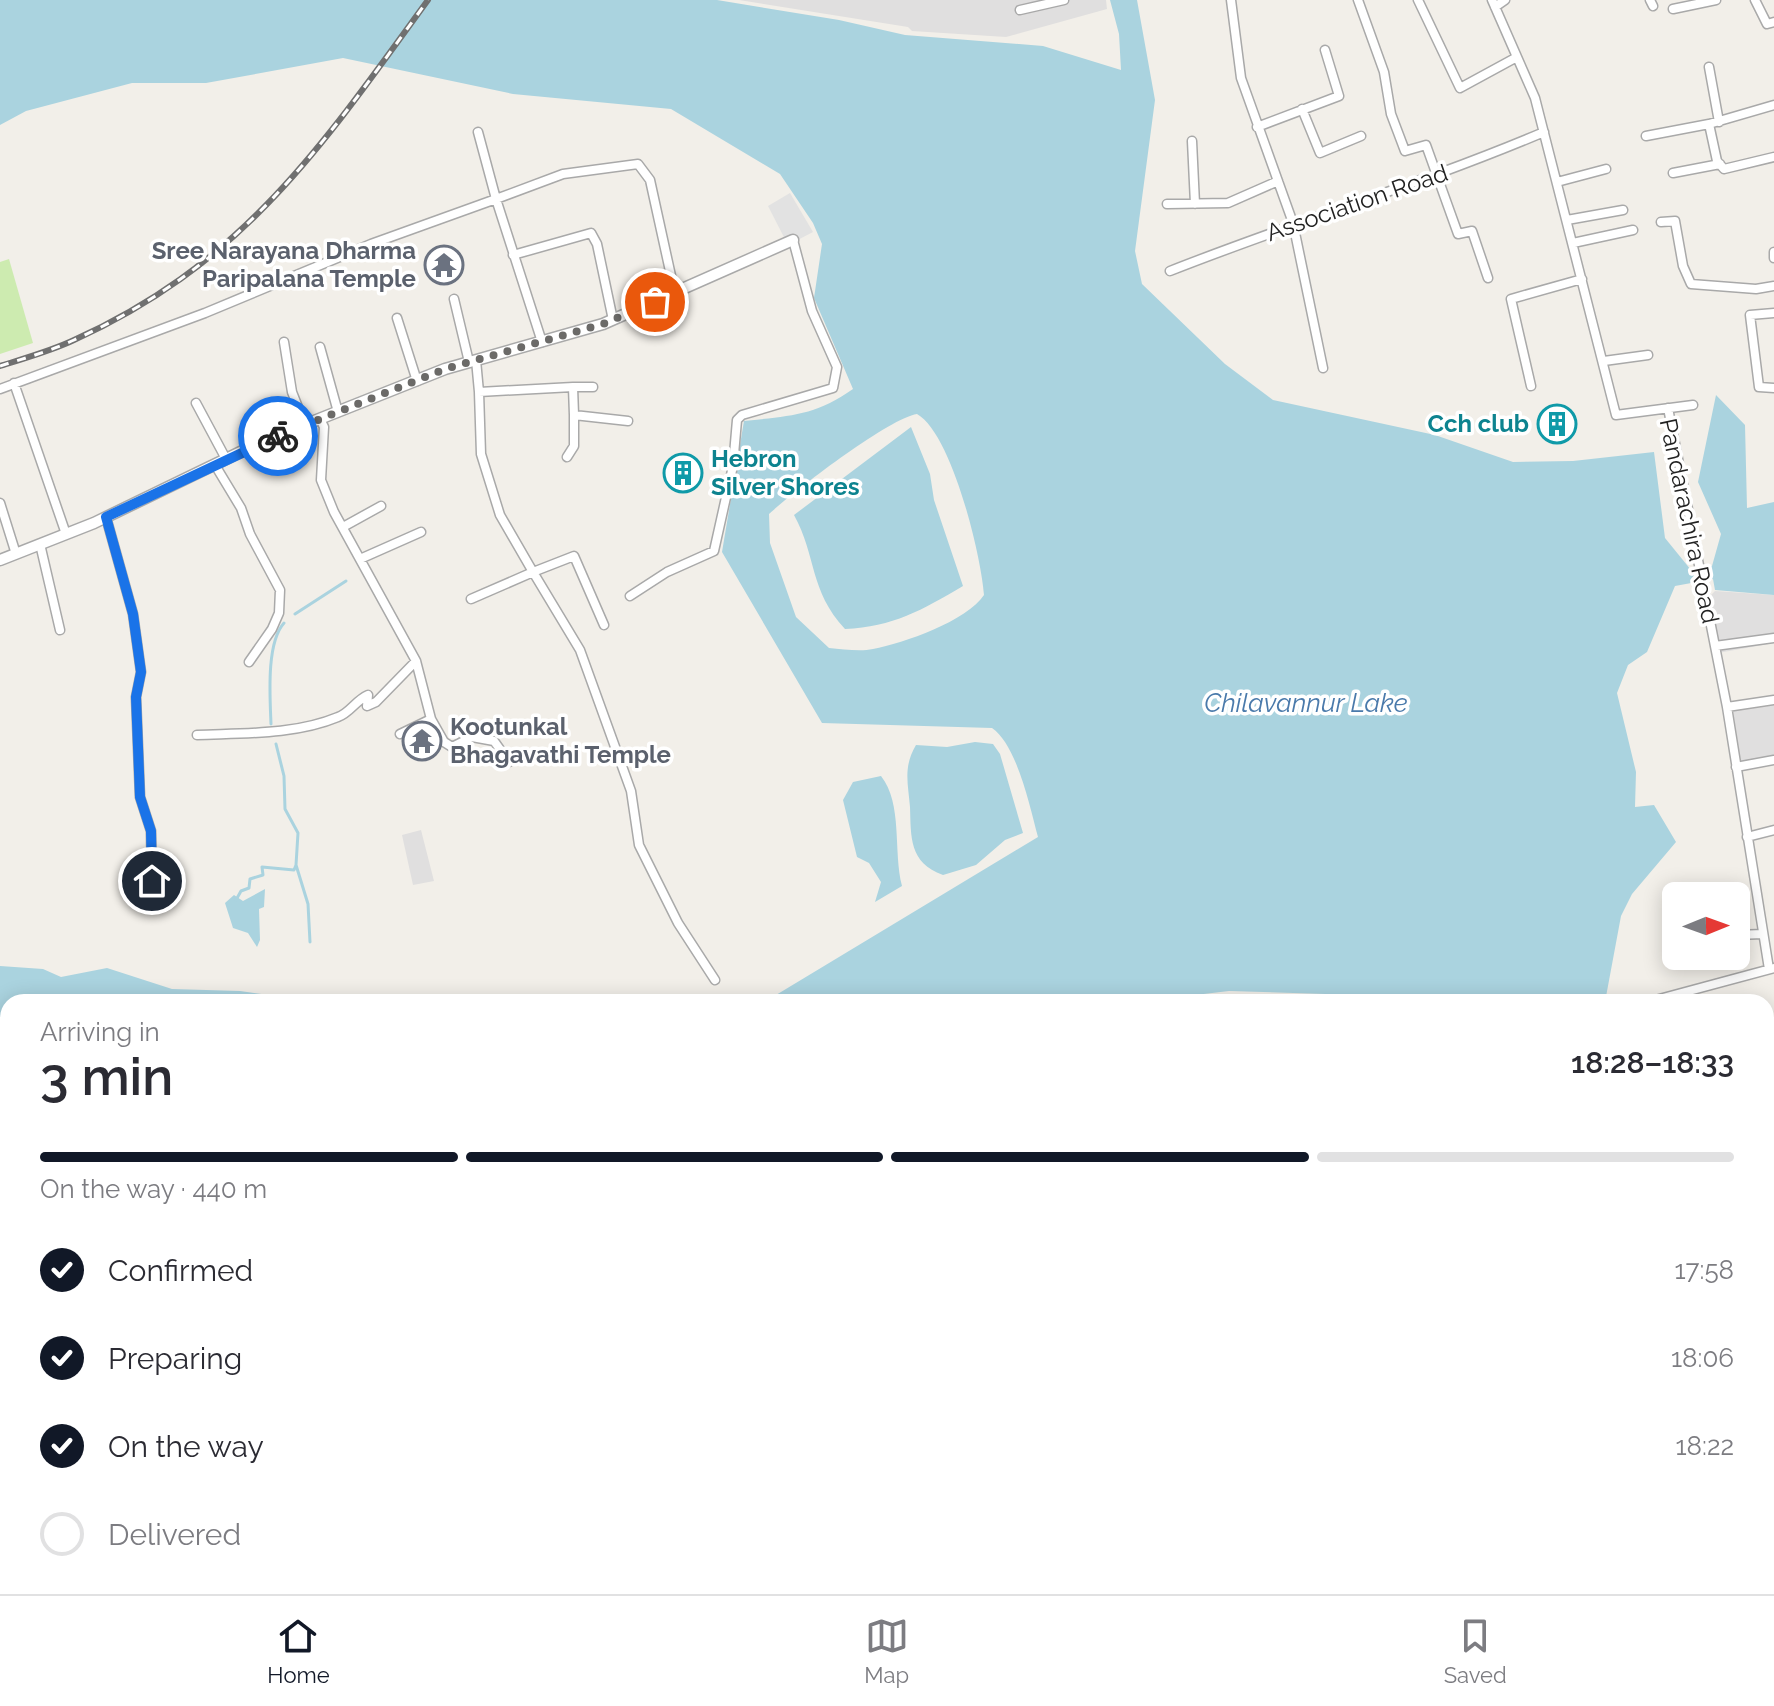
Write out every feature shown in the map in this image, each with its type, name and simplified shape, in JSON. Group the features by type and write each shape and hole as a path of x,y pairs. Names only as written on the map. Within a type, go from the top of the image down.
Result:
{"street":[{"path":"1020,10 1064,0"},
{"path":"1231,0 1241,78 1293,223 1323,368"},
{"path":"1418,0 1460,88 1517,57"},
{"path":"1493,3 1505,0"},
{"path":"1673,9 1716,0"},
{"path":"1755,0 1767,24 1774,22"},
{"path":"1361,1 1384,72 1391,114 1405,151 1426,145 1458,234 1472,231 1488,278"},
{"name":"Pandarachira Road","path":"1493,3 1535,98 1616,415 1668,408 1727,707 1763,934 1772,968"},
{"path":"1257,127 1339,96 1325,50"},
{"path":"1709,67 1719,122"},
{"path":"1646,136 1719,122 1774,105"},
{"path":"1302,109 1320,153 1361,136"},
{"path":"1709,124 1724,169 1774,157"},
{"path":"478,132 542,342"},
{"name":"Association Road","path":"1170,271 1293,223 1439,176 1544,132"},
{"path":"1192,141 1195,204"},
{"path":"0,389 205,313 371,244 563,174 638,164 650,180 675,294"},
{"path":"1673,173 1720,164"},
{"path":"1557,182 1606,169"},
{"path":"1167,204 1228,203 1278,181"},
{"path":"1567,220 1623,210"},
{"path":"1661,222 1675,221 1683,266 1691,284 1756,289 1774,286"},
{"path":"1573,243 1633,230"},
{"path":"513,255 591,233 597,244 613,320"},
{"path":"0,560 106,517 305,425 472,361 613,320 793,240 812,311 837,367 833,388 742,415 737,420 733,466 714,551 667,572 630,596"},
{"path":"1774,252 1774,258"},
{"path":"1531,386 1511,299 1582,279"},
{"path":"454,299 479,392 481,454 500,515 580,650 631,791 639,845 678,923 715,980"},
{"path":"1774,313 1750,315 1759,387 1774,388"},
{"path":"397,318 417,381"},
{"path":"284,342 292,392 305,425"},
{"path":"320,347 338,412"},
{"path":"1604,361 1648,355"},
{"path":"14,383 66,534"},
{"path":"567,457 574,446 573,387"},
{"path":"479,392 593,387"},
{"path":"196,403 226,459"},
{"path":"1668,408 1693,405"},
{"path":"574,415 628,421"},
{"path":"320,419 324,427 321,480 416,661 431,719 444,742 452,747 472,737 494,741 509,762"},
{"path":"215,465 241,508 250,534 280,590 279,613 249,662"},
{"path":"0,503 16,554"},
{"path":"343,527 381,506"},
{"path":"106,517 133,614 141,672 136,697 140,797 152,839 152,887 160,904"},
{"path":"360,559 421,532"},
{"path":"40,544 60,630"},
{"path":"471,599 574,556 604,625"},
{"path":"1715,646 1774,638"},
{"path":"197,735 290,728 342,716 368,695 367,706 372,705 416,661"},
{"path":"1727,707 1774,700"},
{"path":"400,734 431,719"},
{"path":"1736,767 1774,760"},
{"path":"1747,837 1774,830"},
{"path":"1750,934 1763,934"},
{"path":"1690,994 1772,968"}],"shaded area":[{"path":"739,0 1106,0 1107,9 1006,37 912,31 908,27"},
{"path":"790,193 813,232 788,245 768,206"},
{"path":"1715,591 1774,595 1774,643 1718,653 1709,597"},
{"path":"1774,705 1774,757 1741,763 1733,711"},
{"path":"421,830 434,881 413,885 402,835"}],"green space":[{"path":"9,259 33,343 0,354 0,262"}],"water":[{"name":"Chilavannur Lake","path":"0,0 717,0 839,20 905,35 1043,46 1121,70 1119,34 1110,0 1137,0 1155,100 1135,251 1142,284 1225,364 1273,400 1435,435 1513,462 1573,461 1654,452 1665,538 1691,570 1712,566 1721,534 1698,482 1716,395 1745,425 1747,508 1774,502 1774,595 1715,590 1713,579 1675,586 1647,652 1628,665 1617,693 1636,772 1635,807 1654,805 1676,842 1632,894 1621,916 1606,994 1229,991 1204,994 778,994 1038,837 1015,762 1001,736 992,728 822,723 722,552 744,421 814,410 853,389 814,298 822,244 813,223 780,174 671,109 513,94 343,58 206,83 132,83 26,111 0,125","holes":["917,414 930,426 942,445 971,525 984,595 976,605 950,622 901,642 868,650 829,648 796,617 770,543 769,514 864,442 904,419"]},
{"path":"911,427 930,474 934,500 963,586 907,616 878,625 845,629 825,601 794,515"},
{"path":"975,742 993,744 1000,754 1023,833 1005,840 976,865 943,875 924,864 914,848 909,761 916,745 947,747"},
{"path":"881,776 888,787 895,814 902,886 875,902 881,882 869,863 857,857 843,800 853,782"},
{"path":"265,889 264,907 259,909 260,940 257,947 248,933 233,928 225,903 234,895 243,901"},
{"path":"0,966 43,969 61,977 107,968 172,989 262,994 0,994"}],"waterway":[{"path":"295,614 346,581"},
{"path":"271,724 272,657 274,643 284,623"},
{"path":"236,900 241,891 249,888 250,879 263,875 262,867 294,870 296,865 298,833 285,809 284,776 276,744"},
{"path":"296,865 308,904 310,942"}],"railway":[{"path":"0,366 65,344 134,309 186,275 233,237 275,196 314,151 428,0"}],"way so far":[{"path":"278,436 445,369 603,324 655,302"}],"place":[{"name":"Sree Narayana Dharma Paripalana Temple","path":"444,265"},
{"name":"Cch club","path":"1557,424"},
{"name":"Hebron Silver Shores","path":"683,473"},
{"name":"Kootunkal Bhagavathi Temple","path":"422,741"}],"route":[{"path":"152,881 151,831 140,797 136,697 141,672 133,614 106,517 278,436"}]}
